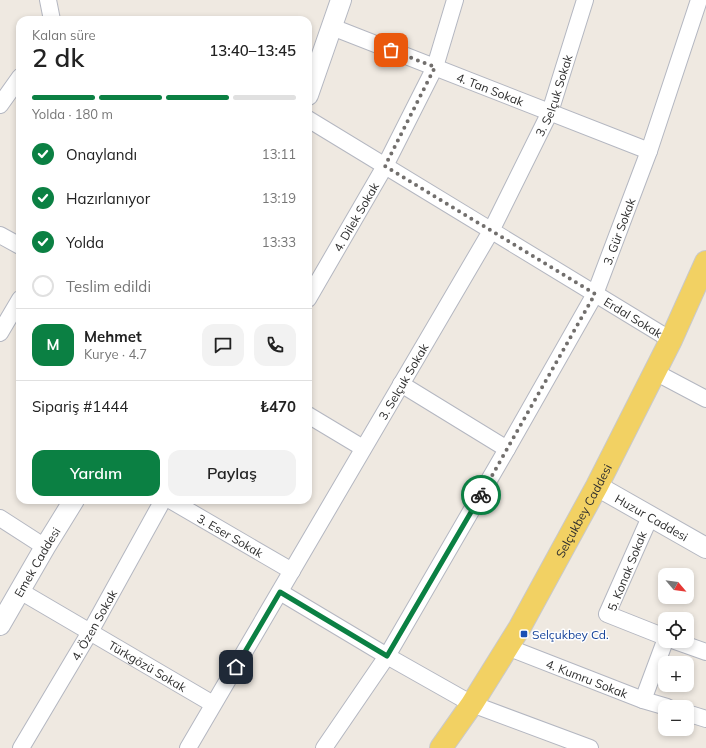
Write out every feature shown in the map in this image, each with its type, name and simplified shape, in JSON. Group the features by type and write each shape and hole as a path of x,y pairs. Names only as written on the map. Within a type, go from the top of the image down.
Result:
{"main road":[{"name":"Selçukbey Caddesi","path":"441,748 472,704 508,648 597,486 671,340 706,262"}],"street":[{"path":"48,0 51,16"},
{"path":"312,84 341,0"},
{"name":"4. Dilek Sokak","path":"312,292 385,166 435,67 455,0"},
{"name":"3. Selçuk Sokak","path":"188,748 491,231 550,112 585,0"},
{"name":"3. Gür Sokak","path":"324,748 387,656 595,294 649,151 699,0"},
{"name":"4. Tan Sokak","path":"332,26 649,151"},
{"path":"0,105 16,83"},
{"name":"Erdal Sokak","path":"312,121 671,340"},
{"path":"0,235 16,244"},
{"path":"0,333 16,306"},
{"path":"655,372 706,399"},
{"path":"401,384 507,449"},
{"path":"312,417 363,448"},
{"name":"Huzur Caddesi","path":"597,486 706,548"},
{"name":"Emek Caddesi","path":"0,625 72,504"},
{"name":"4. Özen Sokak","path":"21,748 90,632 161,504"},
{"name":"3. Eser Sokak","path":"177,504 292,571"},
{"name":"5. Konak Sokak","path":"650,517 607,614 658,634"},
{"path":"0,518 45,547"},
{"name":"Türkgözü Sokak","path":"20,591 213,704"},
{"path":"280,592 387,656 472,704 590,748"},
{"name":"4. Kumru Sokak","path":"508,648 658,705"},
{"path":"643,700 662,648"},
{"path":"694,648 706,652"},
{"path":"694,715 706,719"}],"way so far":[{"path":"391,50 435,67 385,166 595,294 481,495"}],"place":[{"name":"Selçukbey Cd.","path":"524,634"}],"route":[{"path":"236,667 280,592 387,656 481,495"}]}
